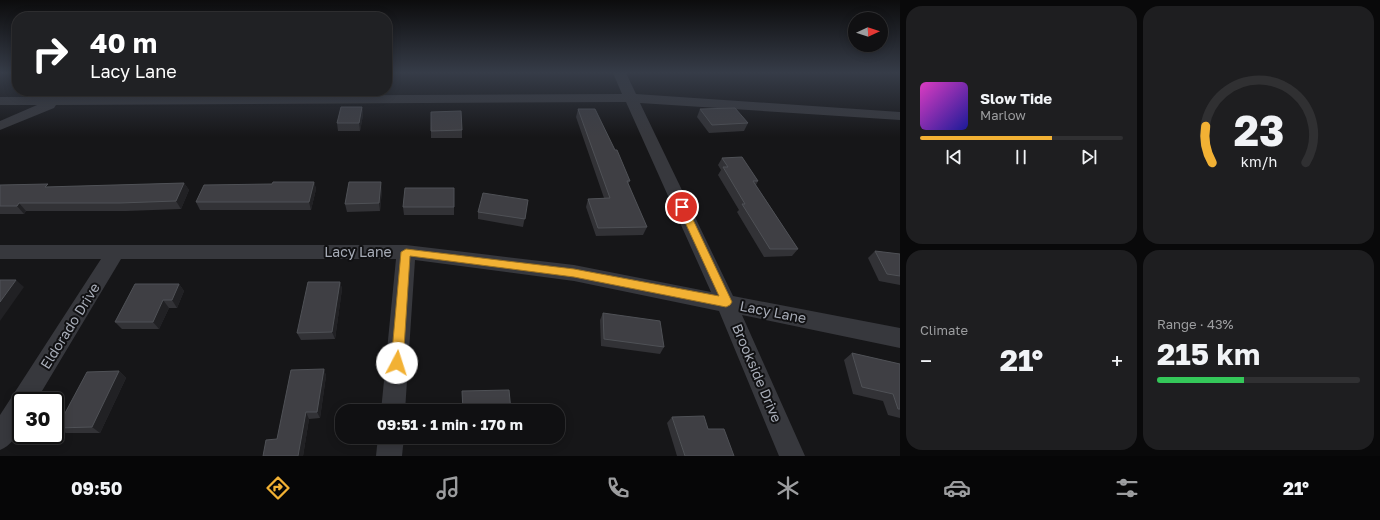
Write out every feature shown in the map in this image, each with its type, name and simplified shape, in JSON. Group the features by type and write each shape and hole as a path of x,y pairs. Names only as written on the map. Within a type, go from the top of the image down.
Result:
{"street":[{"name":"Brookside Drive","path":"630,94 726,302 792,456"},
{"path":"0,126 68,96"},
{"path":"0,101 56,102 632,98 900,116"},
{"name":"Lacy Lane","path":"0,252 406,252 574,273 726,302 900,338"},
{"name":"Eldorado Drive","path":"29,392 116,252"},
{"path":"394,404 406,252"},
{"path":"0,437 12,418"},
{"path":"389,456 390,444"}],"building":[{"path":"341,107 362,107 359,123 337,123"},
{"path":"735,108 748,123 712,125 700,109"},
{"path":"578,109 595,109 615,150 617,150 630,181 627,181 647,227 598,228 588,199 610,198"},
{"path":"461,111 462,130 431,131 431,112"},
{"path":"742,157 758,181 753,181 798,249 770,249 742,204 745,204 723,167 728,167 722,158"},
{"path":"273,182 314,182 309,202 196,202 204,185 272,184"},
{"path":"349,182 381,182 379,203 345,204"},
{"path":"184,183 176,201 120,203 19,203 17,206 0,206 0,185 48,184 45,187"},
{"path":"405,188 454,188 454,207 403,207"},
{"path":"483,193 528,200 525,219 478,212"},
{"path":"875,251 900,254 900,276 887,274"},
{"path":"0,280 16,280 0,302"},
{"path":"308,282 340,282 332,332 297,333"},
{"path":"135,284 179,284 172,300 163,300 153,322 115,322"},
{"path":"603,313 660,321 664,347 604,339"},
{"path":"852,353 900,364 900,409 898,409 893,394 862,387"},
{"path":"324,369 317,412 306,412 298,456 263,456 266,440 277,439 291,370"},
{"path":"119,371 92,427 64,428 64,415 87,372"},
{"path":"509,390 510,404 463,404 462,391"},
{"path":"704,416 708,429 724,429 734,456 685,456 672,417"}],"route":[{"path":"397,363 406,252 574,273 726,302 682,207"}]}
